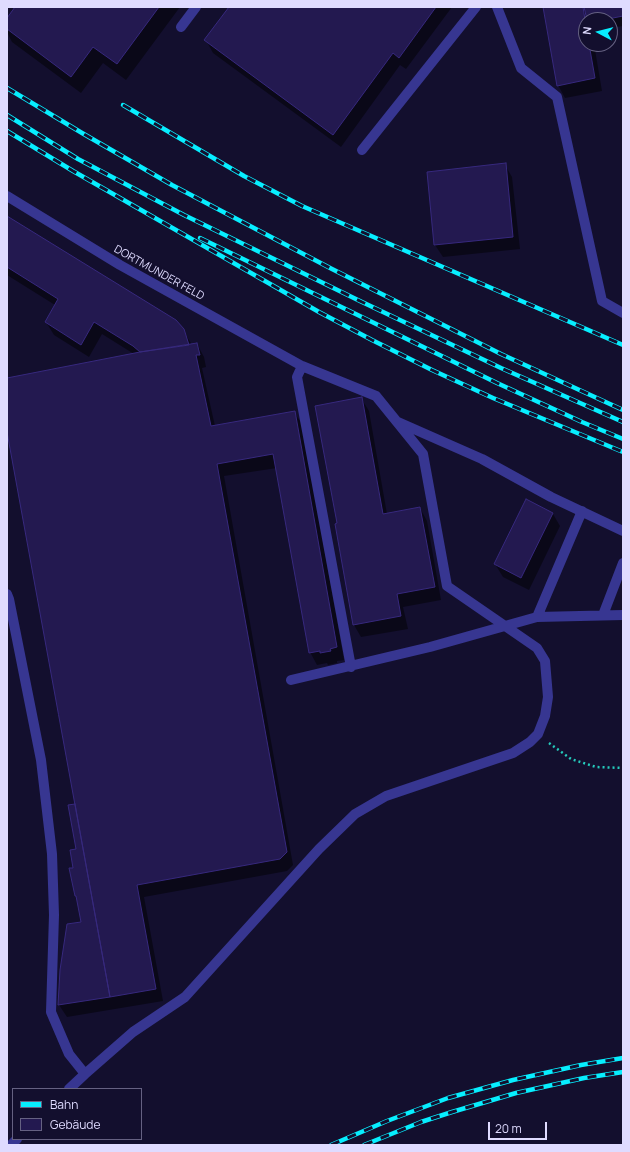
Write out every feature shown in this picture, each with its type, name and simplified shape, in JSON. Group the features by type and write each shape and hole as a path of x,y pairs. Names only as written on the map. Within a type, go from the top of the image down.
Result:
{"lane":[{"path":"181,27 196,7"},
{"path":"362,150 476,7"},
{"path":"497,7 520,68 557,97 602,301 623,313"},
{"name":"DORTMUNDER FELD","path":"7,196 120,266 302,366 376,396 422,454 447,586 537,648 545,662 548,697 545,716 538,734"},
{"path":"302,366 297,378 351,667"},
{"path":"397,422 482,459 551,496 623,530"},
{"path":"537,617 582,511"},
{"path":"603,615 623,563"},
{"path":"7,594 41,760 52,854 54,915 51,1012 69,1054 85,1074"},
{"path":"291,680 351,667 430,647 537,617 623,615"},
{"path":"70,1088 133,1032 185,998 318,849 355,814 386,796 513,753 530,742 538,734"}],"path":[{"path":"538,734 571,759 596,767 623,768"}],"building":[{"path":"15,7 159,7 117,64 93,47 71,77 7,29 7,18"},
{"path":"229,7 436,7 399,58 393,53 333,135 204,40"},
{"path":"543,7 583,7 584,12 578,12 578,52 590,52 595,78 557,86"},
{"path":"584,7 622,7 623,16 618,17 618,12 585,12"},
{"path":"506,163 513,237 434,245 427,172"},
{"path":"7,216 176,320 184,329 189,345 140,352 133,346 94,322 81,345 45,322 58,299 7,267"},
{"path":"197,343 200,355 196,355 211,426 295,411 337,647 330,649 331,651 309,653 273,454 217,464 287,852 280,859 137,885 156,989 110,997 7,432 7,378 140,352"},
{"path":"362,397 383,514 420,507 435,587 397,594 401,616 353,625 335,524 337,523 315,406"},
{"path":"526,499 553,513 521,578 494,564"},
{"path":"75,804 110,997 58,1005 60,970 67,924 81,922 69,868 73,868 70,850 76,849 68,805"}],"railway":[{"path":"7,88 172,185 332,269 501,354 623,410"},
{"path":"123,105 244,176 302,206 623,345"},
{"path":"7,115 78,159 184,215 501,368 623,422"},
{"path":"7,131 73,171 319,312 372,340 493,398 623,452"},
{"path":"200,238 497,383 623,439"},
{"path":"331,1145 387,1121 448,1098 513,1080 581,1065 623,1058"},
{"path":"364,1145 421,1122 516,1093 584,1078 623,1072"}]}
